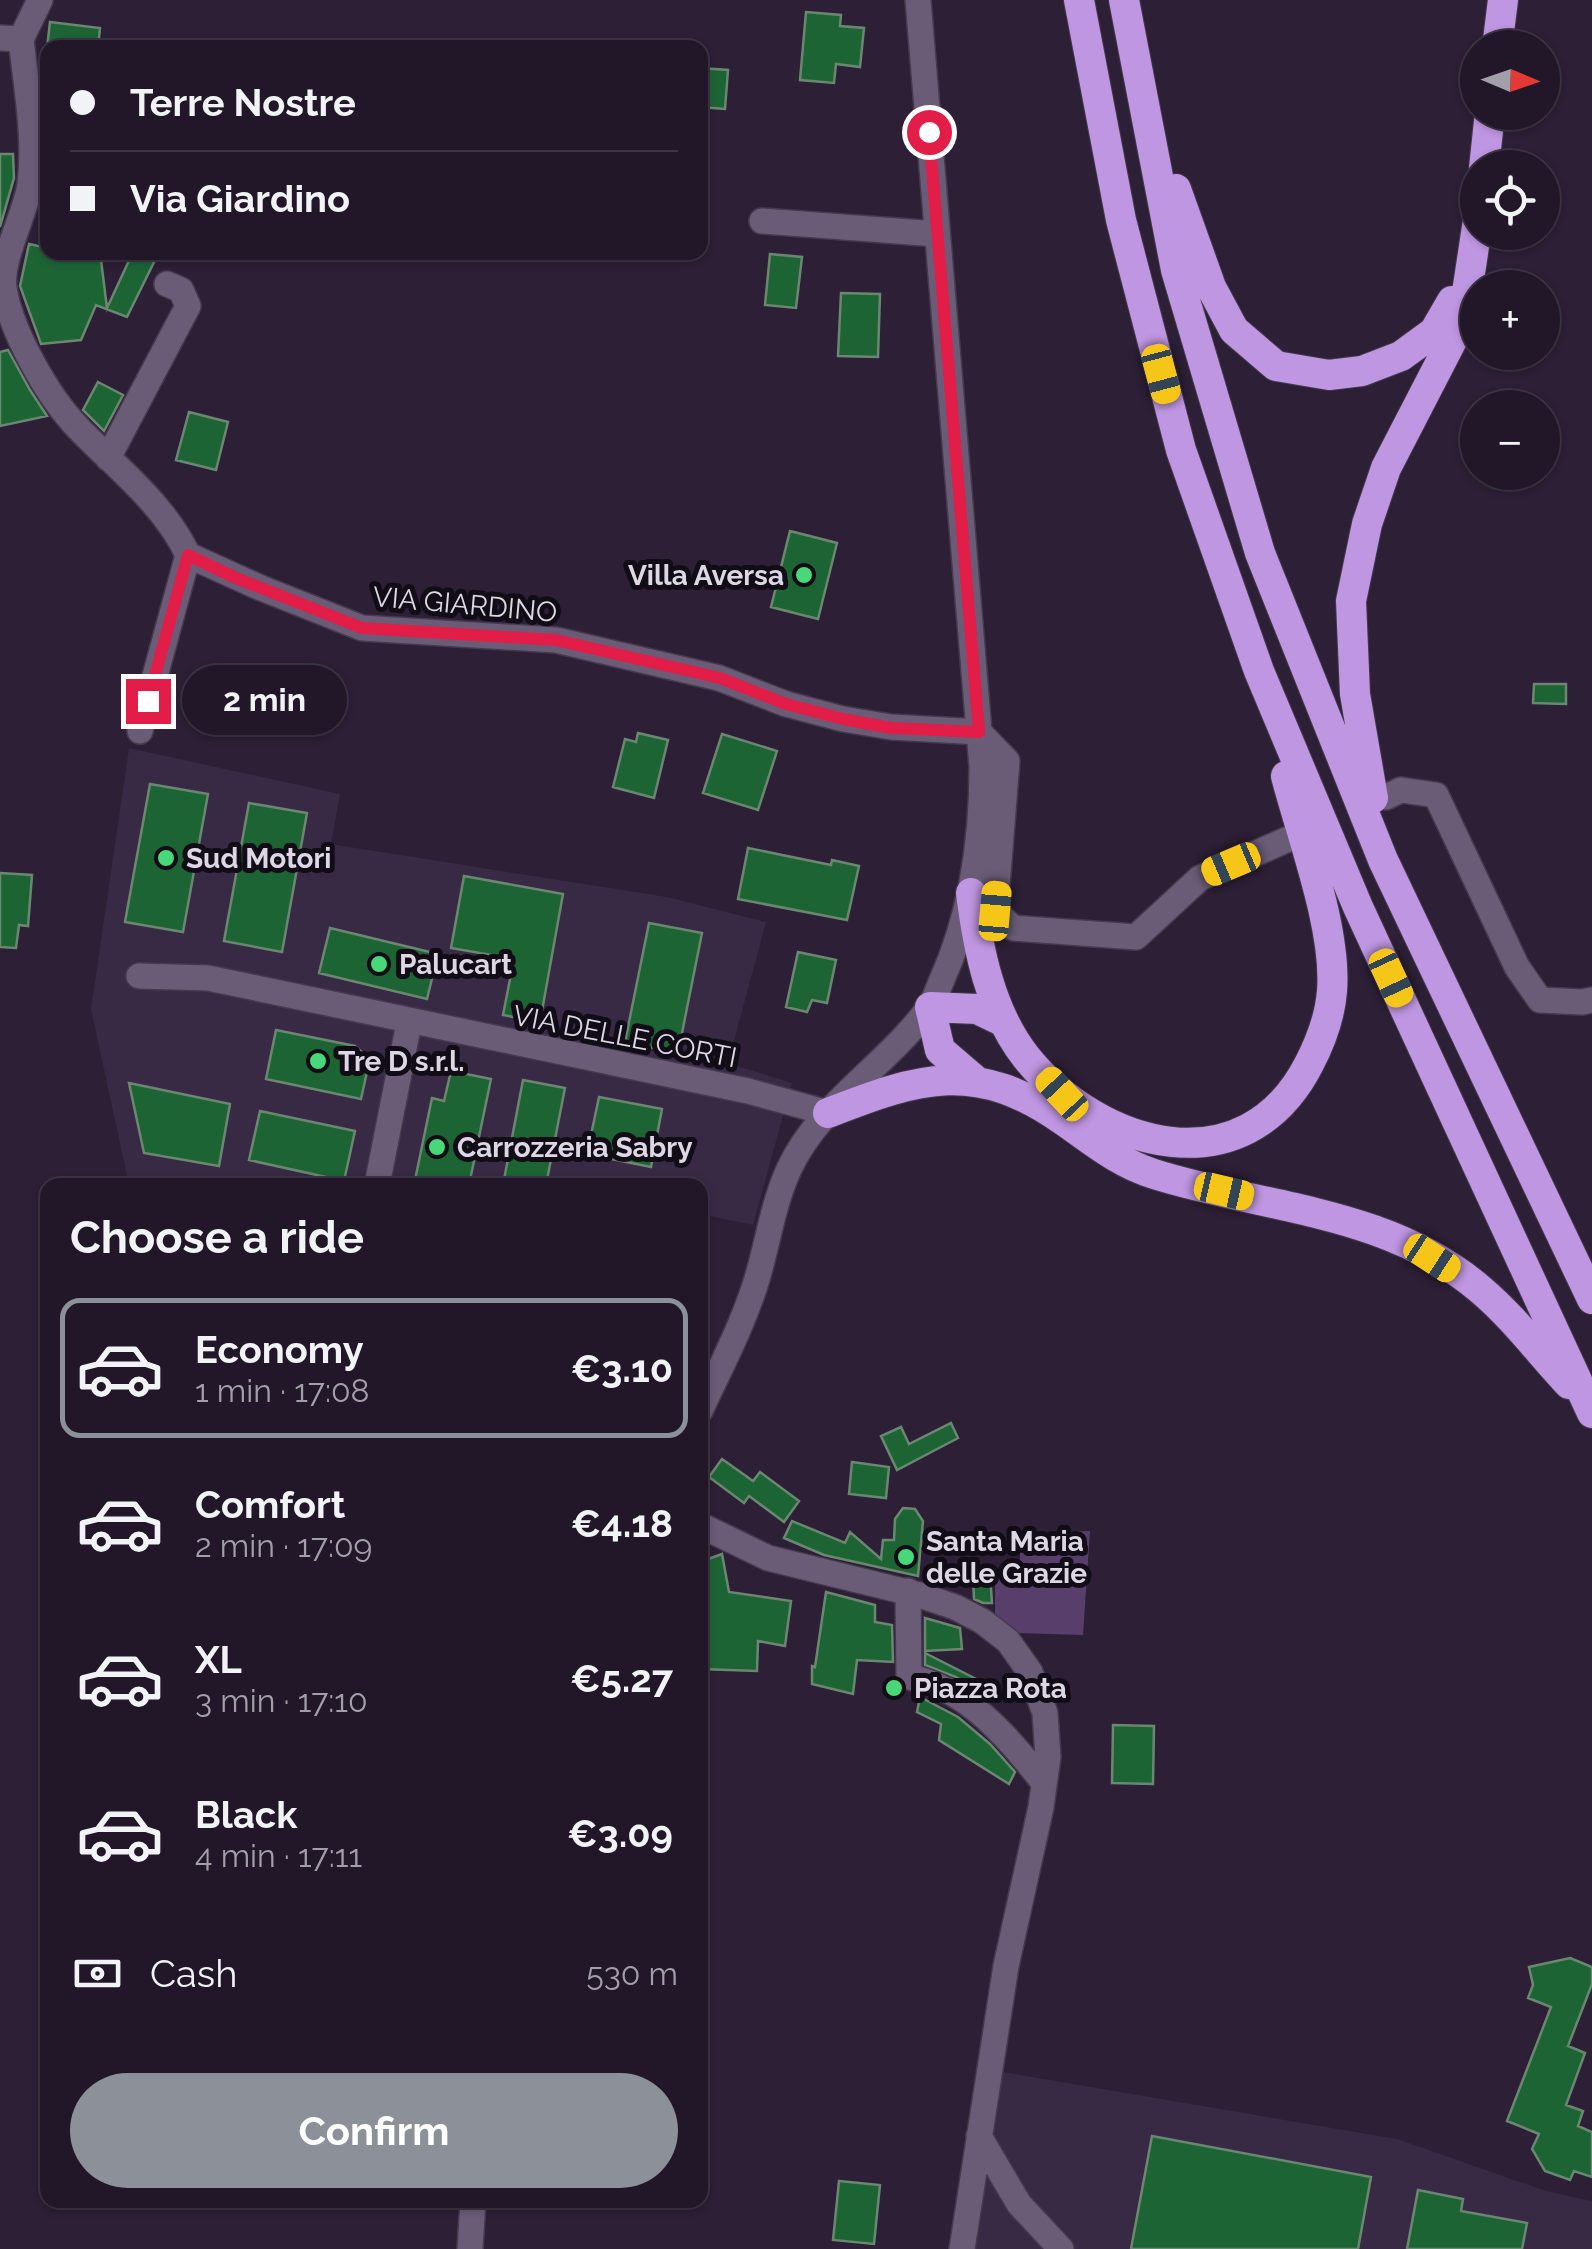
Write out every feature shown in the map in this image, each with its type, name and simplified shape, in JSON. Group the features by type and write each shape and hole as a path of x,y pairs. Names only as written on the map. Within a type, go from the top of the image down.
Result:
{"highway":[{"path":"1079,0 1121,220 1181,450 1259,671 1366,925 1590,1409"},
{"path":"1124,0 1176,270 1260,554 1384,860 1592,1299"},
{"path":"1499,30 1503,0"},
{"path":"1141,91 1211,287 1234,330 1276,366 1329,375 1362,371 1401,356 1434,332 1472,263"},
{"path":"1384,860 1355,694 1351,601 1366,524 1386,468 1463,319 1474,250"},
{"path":"971,892 977,941 1002,1021 1026,1056 1062,1094 1124,1132 1157,1142 1202,1142 1240,1133 1274,1112 1299,1084 1328,1018 1332,988 1330,951 1259,671"},
{"path":"975,1080 940,1050 930,1007 977,1009 1002,1021"},
{"path":"828,1112 893,1087 935,1080 975,1080 1033,1101 1128,1165 1337,1217 1400,1238 1480,1290 1590,1409"}],"street":[{"path":"40,0 10,38 29,106 30,186 14,230 2,285 24,346 54,400 174,524 188,555 140,732"},
{"path":"708,1394 757,1280 776,1202 790,1168 828,1112 930,1007 951,961 971,892 982,811 979,732 918,0"},
{"path":"762,221 937,234"},
{"path":"108,458 188,306 181,290 167,284"},
{"name":"VIA GIARDINO","path":"188,555 362,628 556,640 720,678 786,704 843,719 891,728 979,732"},
{"path":"979,732 1007,761 995,911 1012,928 1136,937 1200,878 1293,838"},
{"path":"1386,797 1401,790 1436,795 1517,966 1540,1000 1592,1000"},
{"name":"VIA DELLE CORTI","path":"139,976 208,978 748,1091 828,1112"},
{"path":"378,1178 409,1023"},
{"path":"708,1534 768,1558 955,1606 1008,1641 1030,1672 1045,1713 1048,1757 1044,1784 1006,1966 962,2249"},
{"path":"908,1592 909,1677 950,1691 976,1710 1019,1752 1044,1784"},
{"path":"979,2136 1019,2204 1061,2249"},
{"path":"470,2249 473,2208"}],"shaded area":[{"path":"129,748 340,794 331,844 667,897 766,922 728,1063 792,1083 753,1225 708,1216 708,1178 127,1178 91,1009"},
{"path":"1090,1531 1083,1635 1015,1633 995,1614 995,1576 1020,1575 1020,1533"},
{"path":"997,2071 1397,2139 1546,2191 1592,2201 1592,2249 975,2249"}],"building":[{"path":"806,12 841,15 840,26 864,28 860,67 836,64 834,83 800,80"},
{"path":"50,22 100,28 99,40 48,40"},
{"path":"708,69 728,70 725,109 708,108"},
{"path":"0,154 13,154 14,178 0,227"},
{"path":"29,244 40,246 40,260 101,260 107,308 129,260 155,260 127,317 96,305 81,340 41,344 20,286"},
{"path":"770,254 802,257 796,308 765,305"},
{"path":"841,293 880,294 878,357 838,356"},
{"path":"8,350 47,416 0,426 0,352"},
{"path":"98,382 123,395 104,431 83,410"},
{"path":"189,412 228,422 216,470 176,460"},
{"name":"Villa Aversa","path":"790,531 837,543 818,619 771,607"},
{"path":"224,684 294,698 289,722 279,720 276,733 217,722"},
{"path":"1534,684 1566,684 1566,704 1533,703"},
{"path":"638,733 668,740 654,798 613,787 625,739 636,742"},
{"path":"722,734 777,751 758,810 703,793"},
{"name":"Sud Motori","path":"150,784 208,794 183,932 125,922"},
{"path":"249,803 307,813 282,952 224,941"},
{"path":"748,848 831,865 832,860 859,866 847,920 738,899"},
{"path":"0,873 32,875 28,926 19,925 16,948 0,947"},
{"path":"464,876 563,894 540,1022 503,1015 514,959 451,948"},
{"path":"649,923 702,933 678,1053 625,1042"},
{"name":"Palucart","path":"330,928 438,954 427,999 319,973"},
{"path":"798,952 836,960 827,1003 812,1000 807,1012 786,1007"},
{"name":"Tre D s.r.l.","path":"276,1030 355,1046 365,1055 368,1067 361,1099 266,1079"},
{"path":"451,1071 491,1079 470,1178 415,1178 432,1098 444,1101"},
{"path":"523,1080 565,1088 547,1178 504,1178"},
{"path":"129,1083 230,1104 219,1166 144,1153"},
{"path":"599,1097 662,1109 651,1167 587,1154"},
{"path":"260,1111 355,1131 345,1178 249,1160"},
{"path":"951,1423 958,1438 897,1470 881,1436 901,1427 909,1444"},
{"path":"722,1459 753,1481 760,1472 799,1501 784,1522 749,1496 744,1503 709,1477"},
{"path":"852,1462 889,1467 886,1498 849,1494"},
{"path":"903,1508 915,1509 923,1521 918,1576 824,1555 784,1538 792,1521 845,1543 850,1532 881,1559 883,1540 894,1540 895,1519"},
{"path":"722,1554 729,1592 791,1601 785,1646 758,1641 757,1671 708,1669 708,1559"},
{"path":"990,1574 992,1603 983,1603 974,1599 973,1576"},
{"path":"826,1592 875,1605 875,1622 892,1625 893,1662 857,1660 853,1694 812,1684"},
{"path":"925,1618 960,1628 962,1649 925,1651"},
{"path":"925,1653 982,1682 977,1690 925,1665"},
{"path":"920,1697 958,1717 990,1744 1015,1772 1009,1784 939,1740 941,1724 917,1712"},
{"path":"1113,1725 1154,1726 1153,1784 1112,1783"},
{"path":"1570,1958 1592,1967 1592,1984 1568,2046 1585,2053 1566,2105 1583,2111 1578,2126 1592,2132 1592,2177 1574,2171 1570,2180 1545,2171 1532,2149 1539,2134 1507,2121 1551,2007 1528,1998 1533,1985 1529,1967"},
{"path":"1152,2136 1371,2177 1358,2249 1131,2249"},
{"path":"839,2181 880,2185 874,2244 833,2240"},
{"path":"1418,2190 1463,2199 1461,2211 1527,2223 1522,2249 1407,2249"}],"place":[{"name":"Villa Aversa","path":"804,575"},
{"name":"Sud Motori","path":"166,858"},
{"name":"Palucart","path":"379,964"},
{"name":"Tre D s.r.l.","path":"318,1061"},
{"name":"Carrozzeria Sabry","path":"437,1147"},
{"name":"Santa Maria delle Grazie","path":"906,1557"},
{"name":"Piazza Rota","path":"894,1688"}],"route":[{"path":"148,701 188,555 362,628 556,640 720,678 786,704 843,719 891,728 979,732 929,132"}]}
